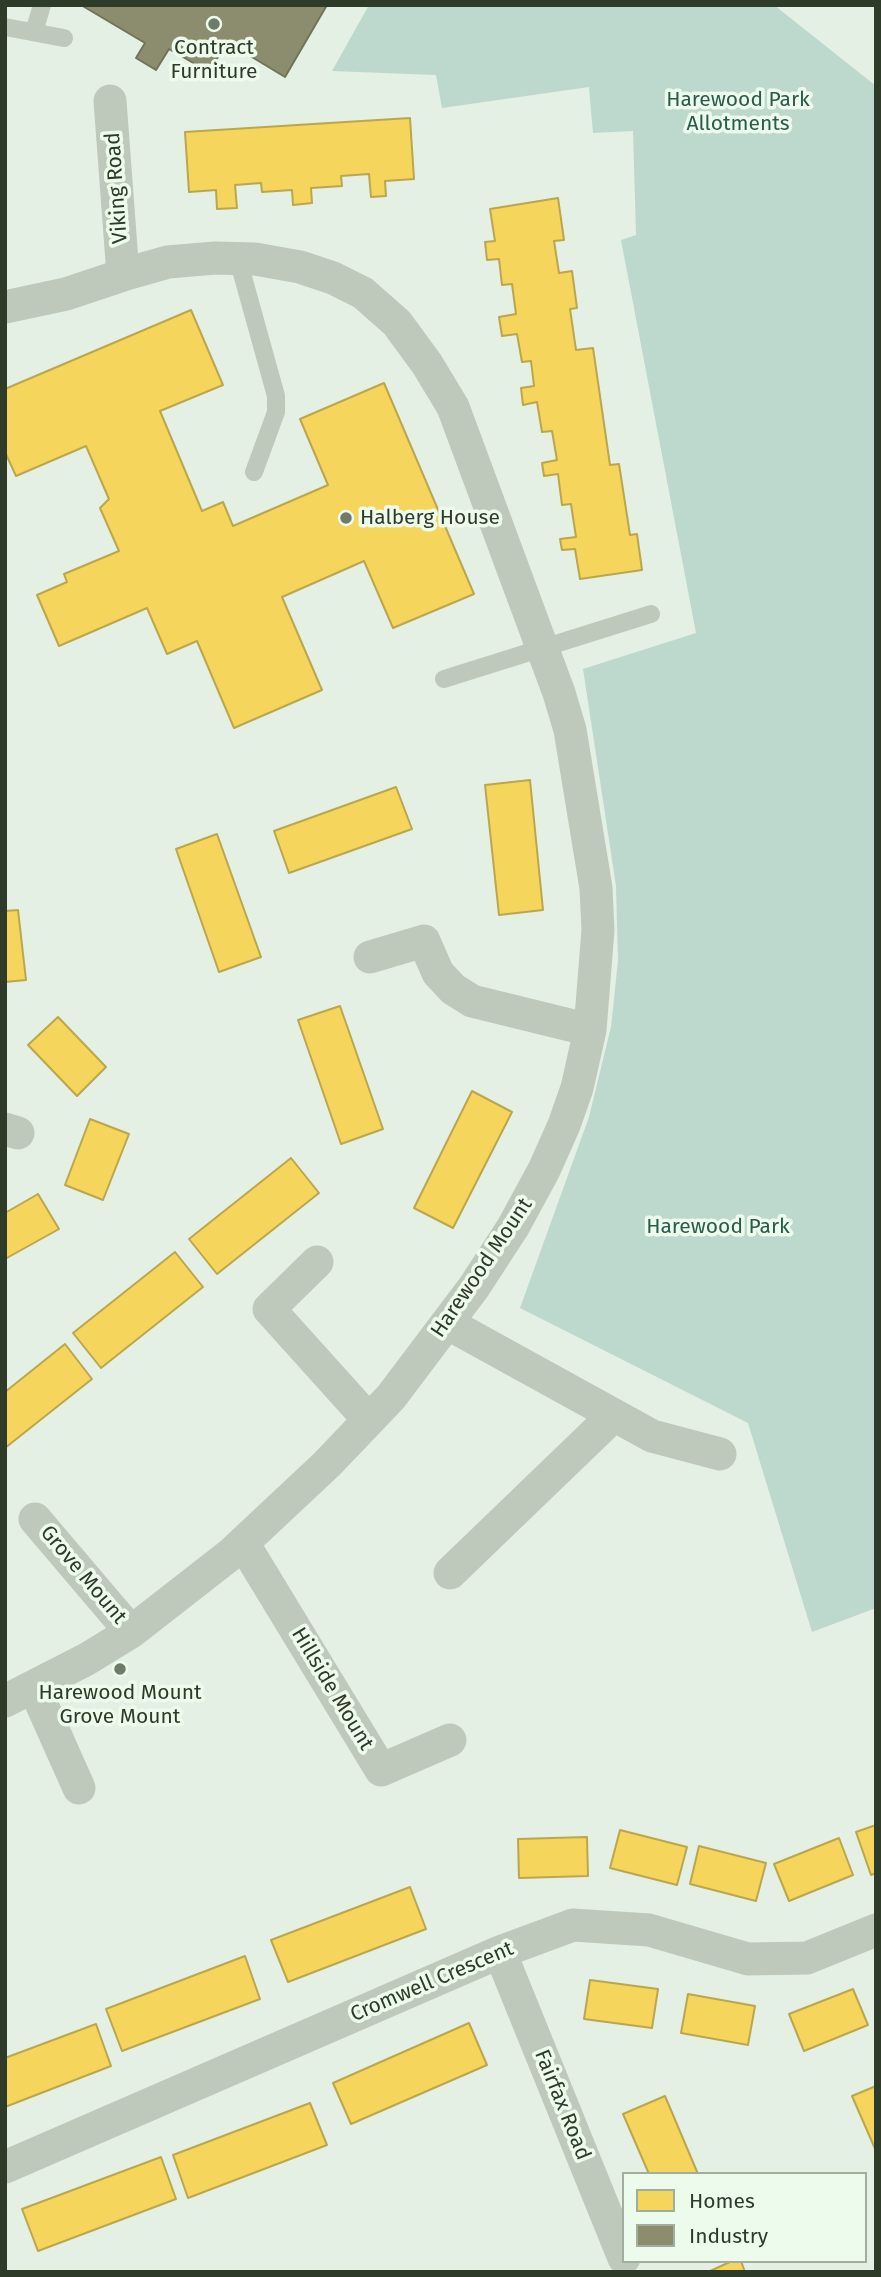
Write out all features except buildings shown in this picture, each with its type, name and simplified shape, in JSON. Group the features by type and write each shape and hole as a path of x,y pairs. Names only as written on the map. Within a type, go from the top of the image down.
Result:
{"street":[{"name":"Viking Road","path":"110,101 123,275"},
{"name":"Viking Road","path":"5,307 65,294 168,262 215,258 255,259 300,267 333,278 363,293 397,323 427,364 453,407 543,648"},
{"name":"Harewood Mount","path":"20,1694 87,1659 131,1632 243,1543 369,1420 391,1397 474,1287 513,1227 544,1170 564,1125 590,1030 598,930 596,888 570,730 543,648"},
{"path":"370,957 424,941 438,973 453,989 472,1001 590,1030"},
{"path":"317,1262 269,1309 369,1420"},
{"path":"447,1323 652,1436 720,1454"},
{"path":"450,1573 613,1416"},
{"name":"Grove Mount","path":"36,1519 131,1632"},
{"name":"Hillside Mount","path":"243,1543 381,1770 450,1740"},
{"path":"20,1694 79,1788"},
{"name":"Cromwell Crescent","path":"5,2167 500,1952 573,1925 649,1930 748,1959 807,1958 874,1934"},
{"name":"Fairfax Road","path":"500,1952 622,2255"}],"lane":[{"path":"34,32 42,5"},
{"path":"5,27 64,38"},
{"path":"238,259 276,396 276,412 254,472"},
{"path":"444,679 651,614"}],"green space":[{"name":"Harewood Park","path":"369,5 774,5 876,86 876,1608 812,1632 748,1423 520,1308 589,1117 611,1027 618,961 616,886 583,669 696,633 621,240 636,235 633,131 593,133 589,87 442,108 436,75 332,71"}],"place":[{"name":"Contract Furniture","path":"214,24"},
{"name":"Halberg House","path":"346,518"},
{"name":"Harewood Mount Grove Mount","path":"120,1669"}],"park label":[{"name":"Harewood Park Allotments","path":"738,112"}]}
